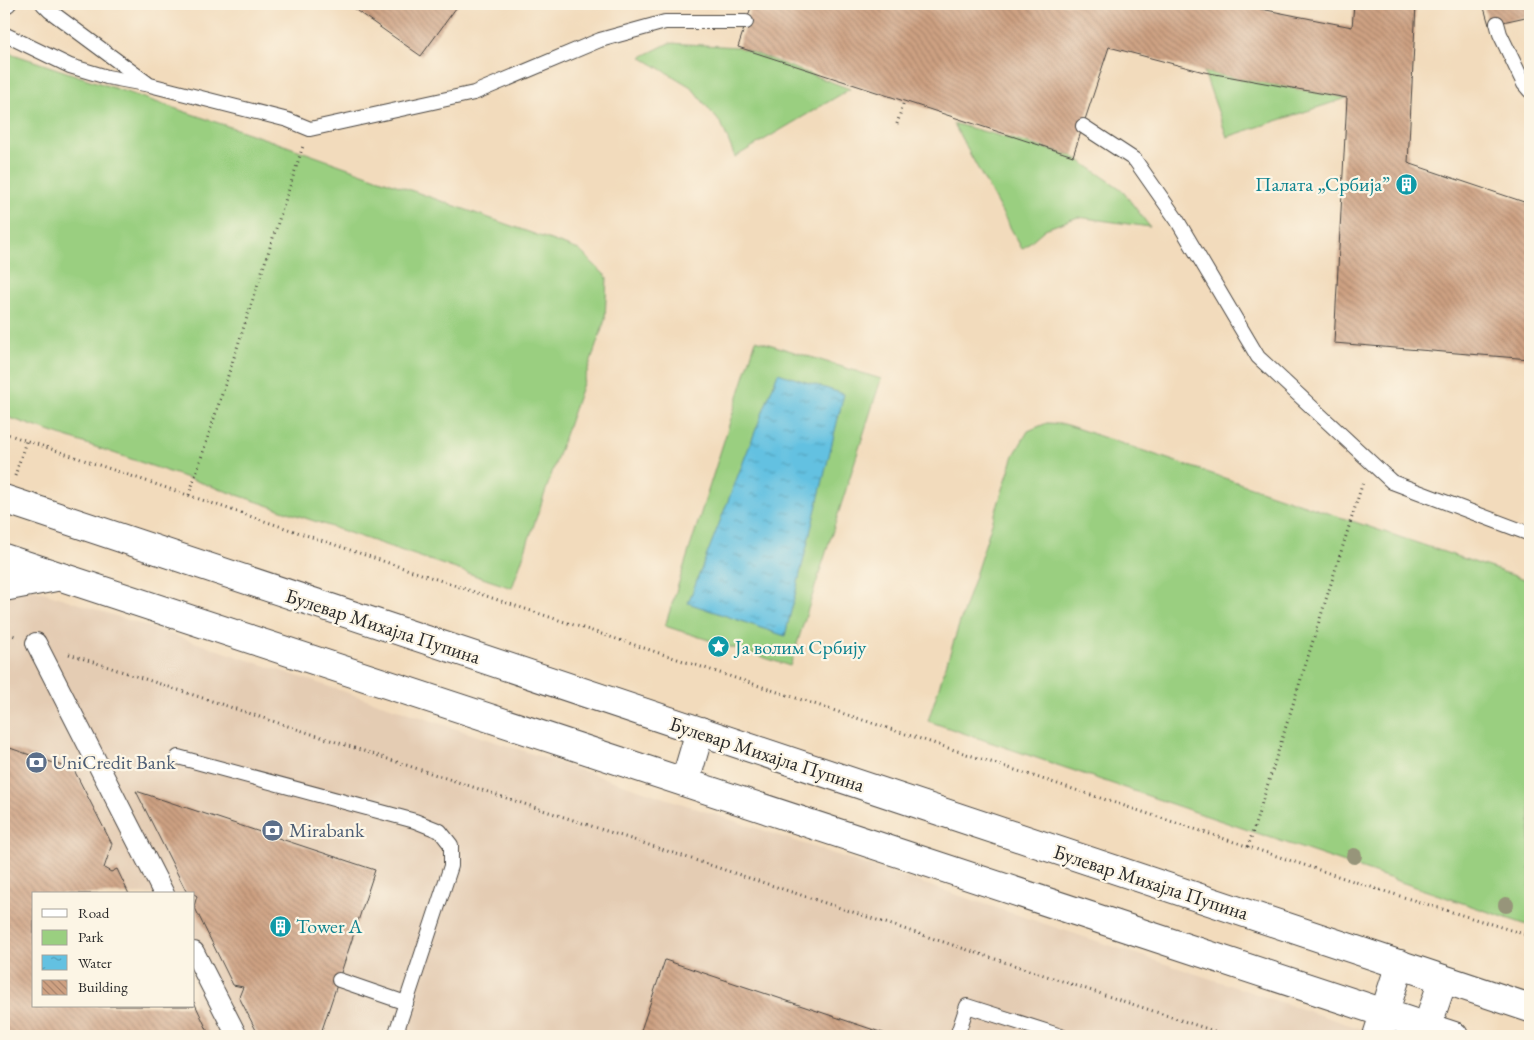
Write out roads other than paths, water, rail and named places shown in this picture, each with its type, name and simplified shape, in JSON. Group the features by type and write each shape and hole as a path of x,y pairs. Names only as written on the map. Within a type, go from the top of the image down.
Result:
{"main road":[{"name":"Булевар Михајла Пупина","path":"4,499 1530,1008"},
{"path":"4,558 685,782 1381,1025 1454,1036"},
{"path":"4,588 59,576"},
{"path":"685,782 700,731"},
{"path":"1381,1025 1400,964"},
{"path":"1425,1032 1442,980"}],"street":[{"path":"36,643 163,892"},
{"path":"195,954 237,1036"}],"lane":[{"path":"4,8 9,4"},
{"path":"43,4 57,17 150,85"},
{"path":"4,34 70,66 107,77 150,85 288,120 310,129 474,93 600,40 665,22 746,22"},
{"path":"1497,23 1500,34 1520,76 1530,91"},
{"path":"1083,126 1135,160 1177,220 1258,357 1392,482 1530,534"},
{"path":"178,757 414,821 440,831 451,845 451,866 395,1036"},
{"path":"339,980 406,1003"},
{"path":"957,1036 967,1006 1061,1036"}],"water":[{"path":"778,373 844,394 785,636 688,603"}],"place":[{"name":"Палата „Србија”","path":"1406,184"},
{"name":"Ја волим Србију","path":"719,647"},
{"name":"UniCredit Bank","path":"36,762"},
{"name":"Mirabank","path":"273,830"},
{"name":"Tower A","path":"280,926"}]}
